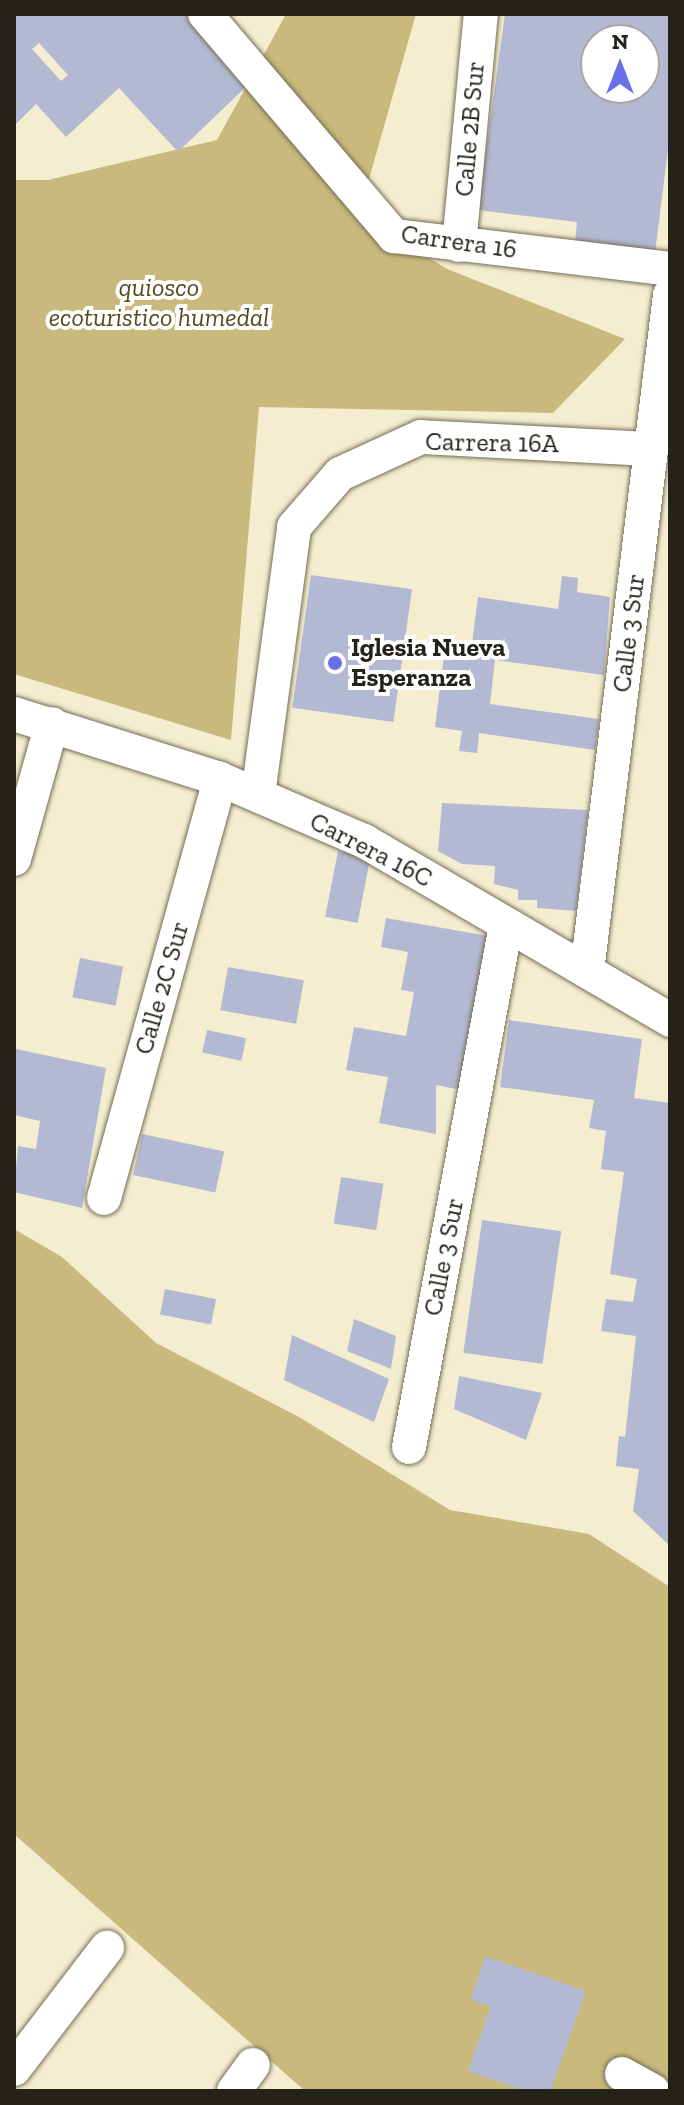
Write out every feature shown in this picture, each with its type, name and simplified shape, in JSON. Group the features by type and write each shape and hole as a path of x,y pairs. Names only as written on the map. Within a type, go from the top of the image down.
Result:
{"street":[{"name":"Carrera 16","path":"205,14 394,236 670,269"},
{"name":"Calle 2B Sur","path":"459,245 481,14"},
{"name":"Calle 3 Sur","path":"587,971 670,295"},
{"name":"Carrera 16A","path":"258,795 294,527 340,474 421,437 651,449"},
{"name":"Carrera 16C","path":"14,714 220,779 364,841 670,1020"},
{"path":"14,859 52,724"},
{"name":"Calle 2C Sur","path":"104,1198 220,779"},
{"name":"Calle 3 Sur","path":"409,1447 506,925"},
{"path":"14,2069 107,1948"},
{"path":"622,2074 653,2091"}],"green space":[{"name":"quiosco ecoturistico humedal","path":"286,14 416,14 359,214 447,269 625,339 553,413 259,407 231,740 14,674 14,180 48,180 217,140"},
{"path":"14,1229 62,1257 156,1343 299,1417 450,1510 589,1534 670,1587 670,2091 305,2091 14,1834"}],"building":[{"path":"14,14 190,14 252,81 178,152 119,88 66,137 36,104 14,126","holes":["39,43 68,75 61,81 32,49"]},
{"path":"505,14 670,14 670,134 655,253 575,243 577,222 478,210"},
{"path":"311,575 412,589 393,722 292,708"},
{"path":"562,576 578,578 577,592 610,597 604,675 495,660 490,704 599,719 595,750 479,733 477,753 459,751 462,731 435,727 445,648 471,651 478,597 558,609"},
{"path":"442,803 588,810 576,911 537,908 537,900 518,900 518,890 494,884 495,866 462,864 438,851"},
{"path":"338,851 370,857 358,923 325,917"},
{"path":"386,918 488,936 466,1091 436,1085 436,1134 379,1123 388,1077 346,1070 354,1027 406,1036 414,992 401,990 408,952 381,947"},
{"path":"80,958 123,966 116,1006 72,997"},
{"path":"228,967 304,980 296,1024 220,1010"},
{"path":"509,1020 642,1039 634,1098 670,1103 670,1546 633,1511 639,1469 616,1466 619,1436 625,1437 636,1336 601,1331 606,1299 633,1302 637,1279 610,1274 624,1172 601,1169 606,1131 589,1128 594,1100 500,1087"},
{"path":"207,1030 246,1038 241,1061 202,1052"},
{"path":"16,1049 106,1068 82,1208 14,1192 18,1146 36,1149 40,1121 14,1115"},
{"path":"142,1134 224,1151 215,1193 133,1175"},
{"path":"341,1177 383,1184 376,1230 334,1223"},
{"path":"482,1220 561,1231 543,1364 463,1353"},
{"path":"165,1289 216,1299 211,1324 160,1315"},
{"path":"354,1319 396,1336 391,1369 347,1351"},
{"path":"292,1335 389,1379 374,1422 284,1380"},
{"path":"459,1376 542,1393 526,1440 454,1409"},
{"path":"485,1956 586,1991 550,2091 525,2091 468,2071 491,2006 471,2000"}],"place":[{"name":"Iglesia Nueva Esperanza","path":"335,663"}]}
